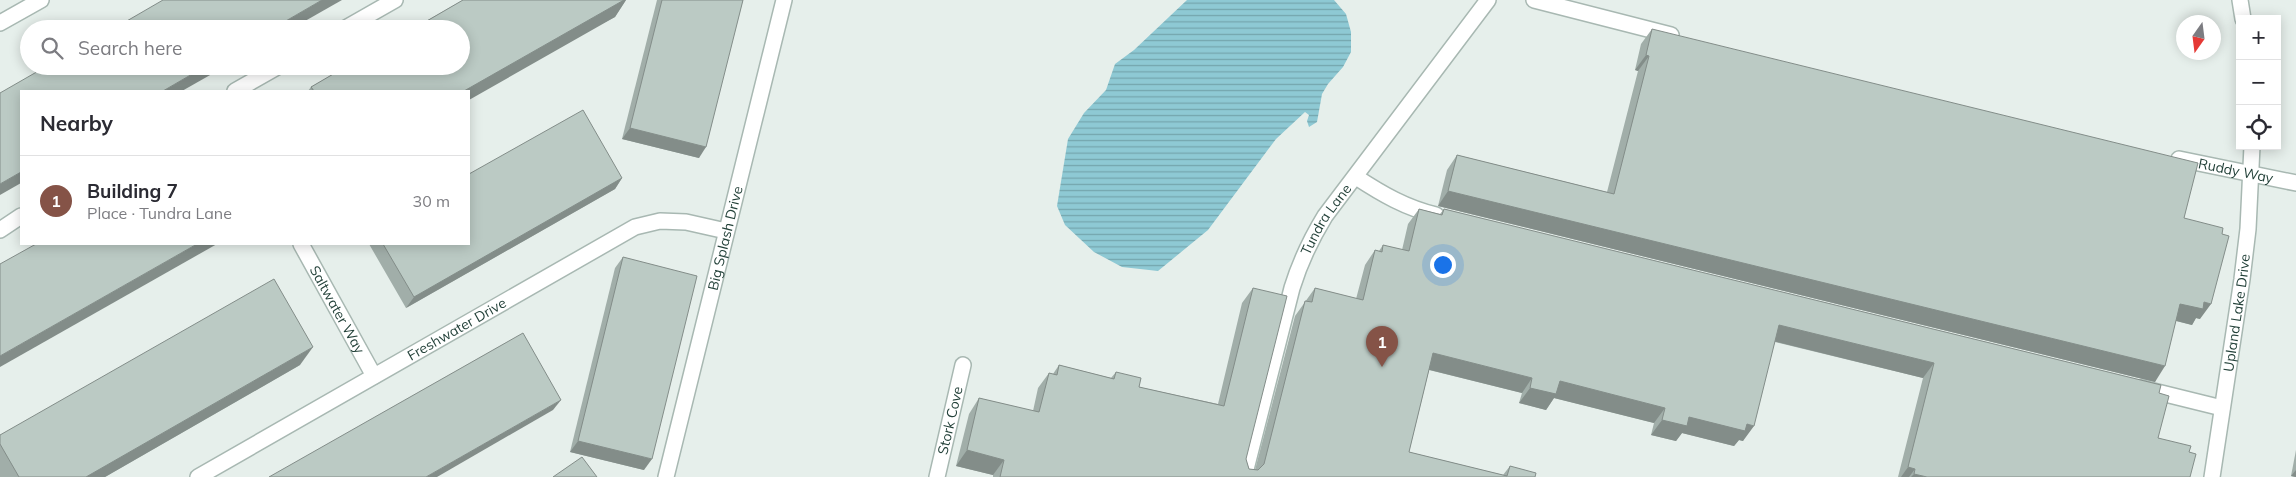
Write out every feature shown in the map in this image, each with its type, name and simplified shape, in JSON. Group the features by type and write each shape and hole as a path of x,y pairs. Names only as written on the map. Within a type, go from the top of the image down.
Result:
{"street":[{"path":"0,23 41,0"},
{"path":"360,20 395,0"},
{"name":"Big Splash Drive","path":"666,477 784,0"},
{"name":"Tundra Lane","path":"1244,477 1301,259 1325,216 1488,0"},
{"path":"1534,0 1683,38"},
{"path":"2240,0 2242,15"},
{"path":"237,90 263,75"},
{"name":"Upland Lake Drive","path":"2212,477 2242,279 2252,150"},
{"name":"Ruddy Way","path":"2165,155 2296,183"},
{"path":"1356,177 1389,199 1418,211 1447,218"},
{"path":"0,230 20,217"},
{"name":"Freshwater Drive","path":"198,477 635,227 660,221 686,222 726,231"},
{"name":"Saltwater Way","path":"302,245 374,376"},
{"name":"Stork Cove","path":"937,477 963,365"},
{"path":"2125,384 2222,408"}],"water":[{"path":"1187,0 1334,0 1346,14 1351,32 1351,52 1343,67 1322,94 1317,122 1309,127 1307,121 1309,115 1305,112 1276,139 1208,230 1158,271 1122,267 1094,252 1065,225 1057,206 1068,139 1084,113 1106,90 1115,64 1134,50"}],"building":[{"path":"163,0 322,0 288,20 129,20"},
{"path":"463,0 624,0 466,90 313,90 311,87 332,75 470,75 470,20 429,20"},
{"path":"662,0 743,0 706,147 630,128"},
{"path":"1652,29 2198,163 2184,218 2223,228 2222,234 2229,236 2211,304 2204,302 2203,309 2180,304 2165,366 1448,191 1457,155 1614,194 1649,56 1646,55"},
{"path":"31,75 191,75 165,90 20,90 20,173 0,184 0,93"},
{"path":"583,110 622,178 414,297 384,245 470,245 470,173"},
{"path":"1419,209 1442,215 1444,209 2161,385 2159,393 2169,396 2158,438 2191,446 2189,452 2196,454 2190,477 1927,477 1914,474 1915,469 1908,467 1934,363 1779,325 1754,426 1747,424 1745,431 1689,417 1687,426 1662,420 1665,408 1560,381 1556,394 1530,388 1532,378 1433,353 1409,452 1507,476 1510,466 1536,473 1535,477 1000,477 1004,460 967,450 979,398 1039,412 1049,373 1057,375 1059,365 1114,379 1116,372 1141,378 1139,387 1224,406 1253,288 1287,296 1246,459 1249,469 1258,470 1264,464 1305,301 1312,302 1315,288 1363,300 1375,250 1382,252 1383,245 1409,251"},
{"path":"34,245 195,245 0,356 0,264"},
{"path":"623,257 697,276 652,459 578,441"},
{"path":"274,279 313,347 86,477 19,477 0,444 0,435"},
{"path":"523,333 561,400 426,477 269,477"},
{"path":"582,457 597,477 553,477"}],"place":[{"name":"Building 7","path":"1382,367"}]}
